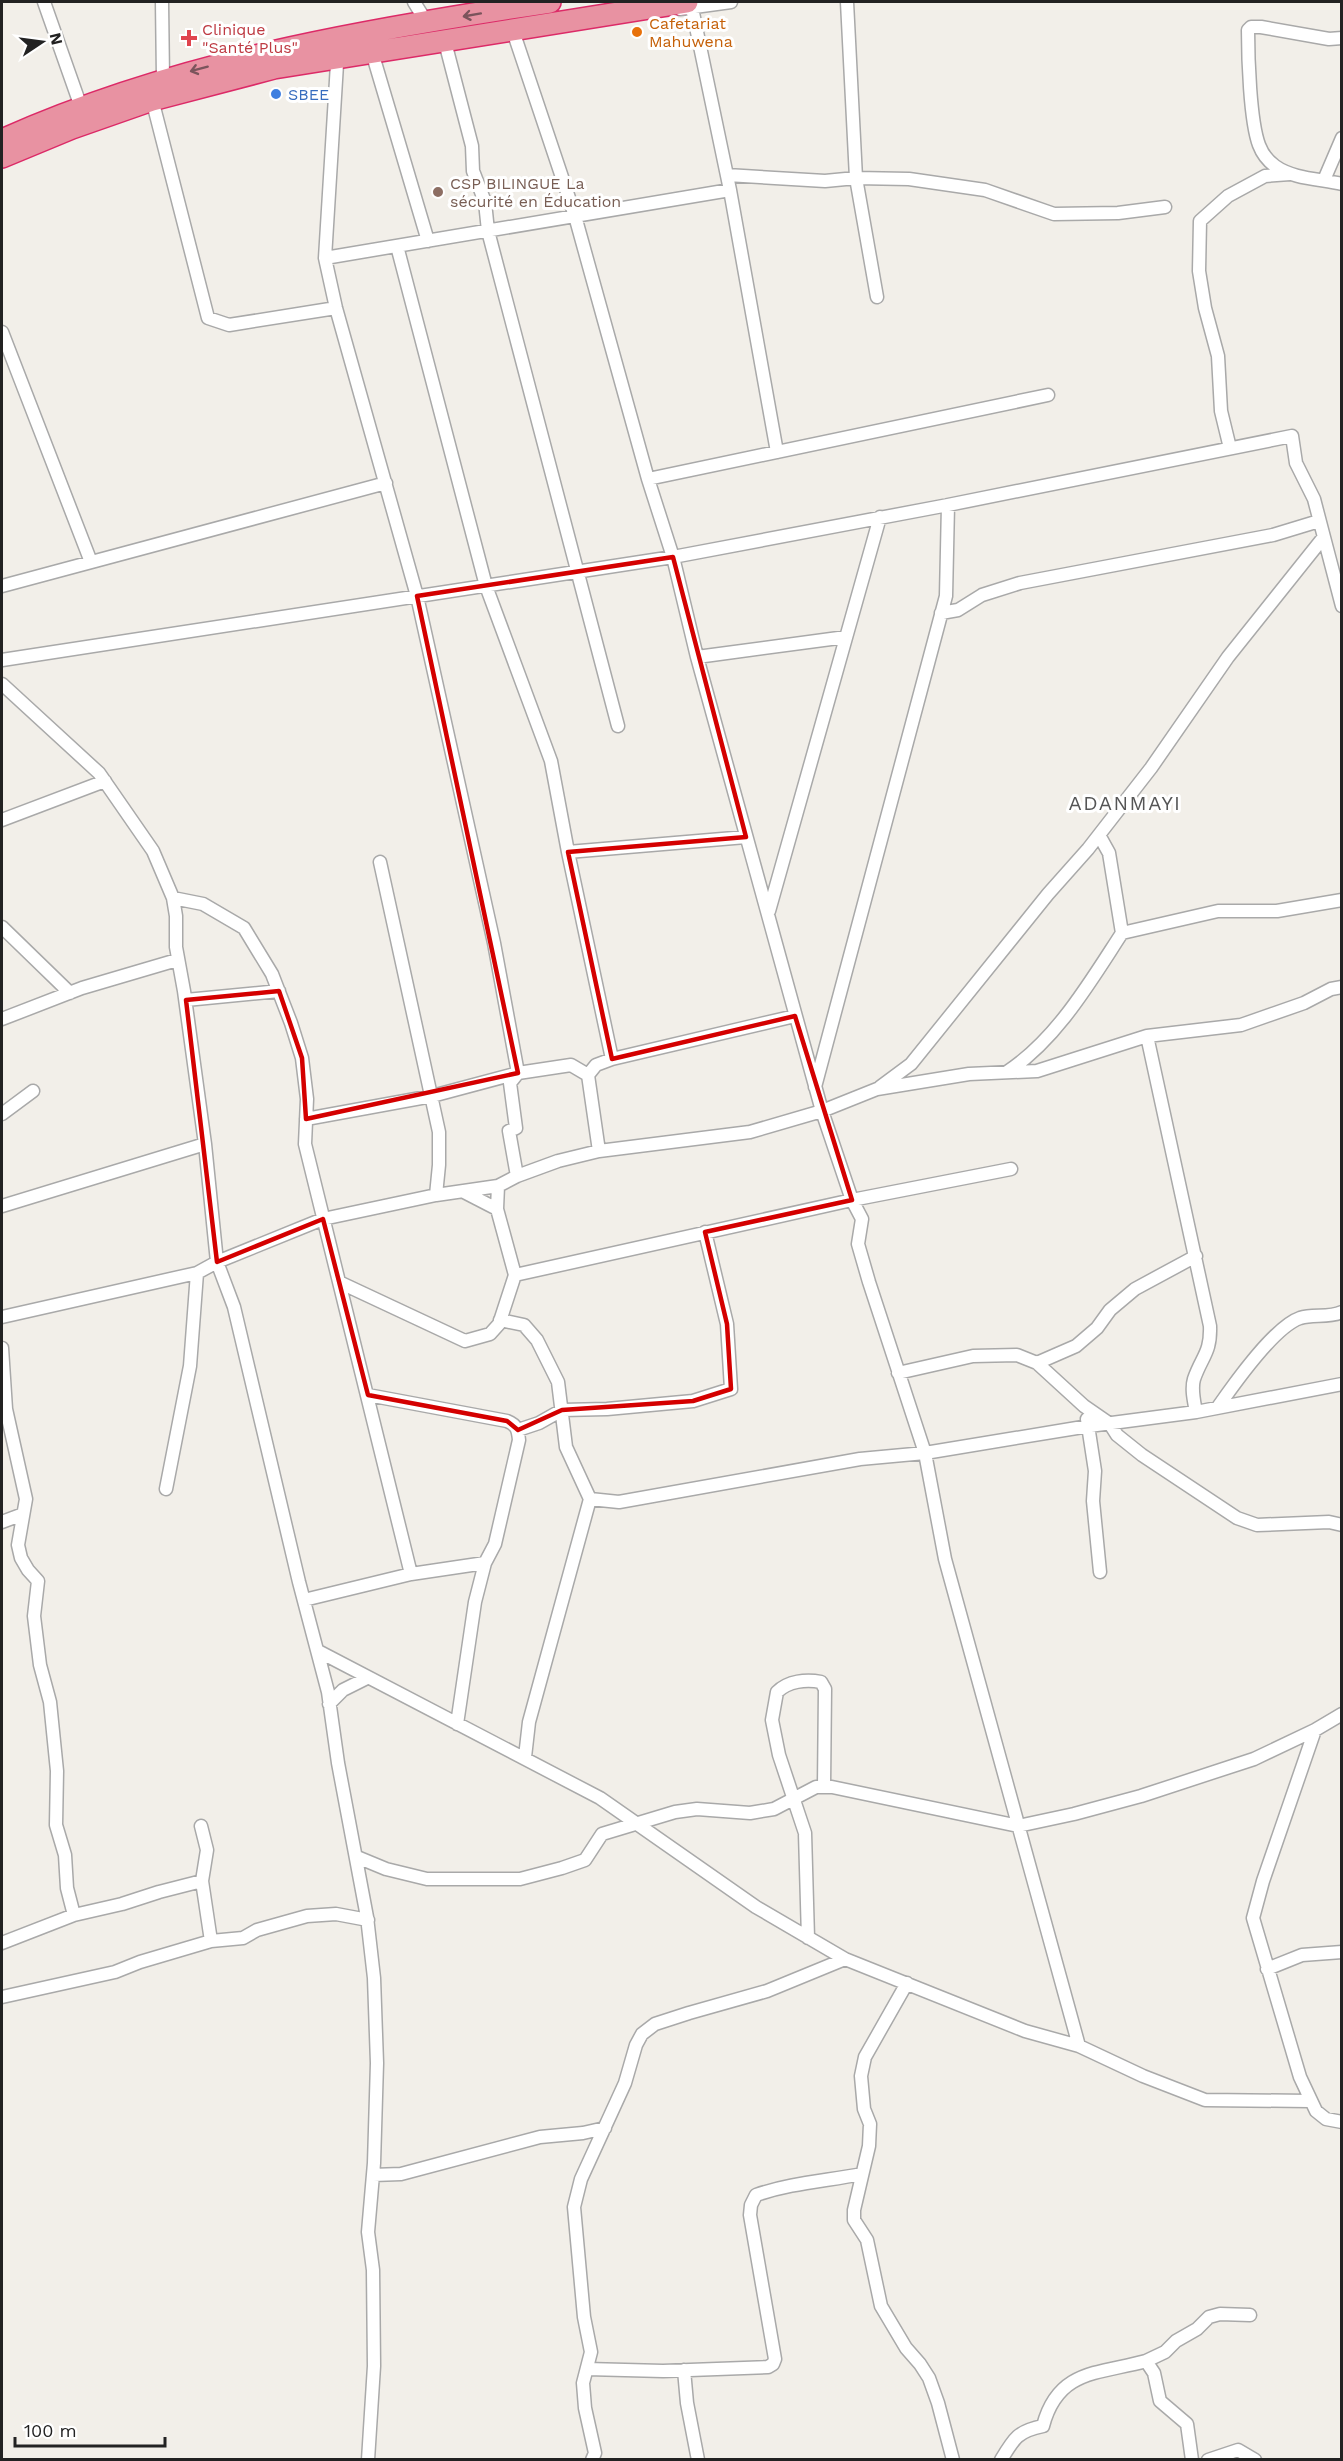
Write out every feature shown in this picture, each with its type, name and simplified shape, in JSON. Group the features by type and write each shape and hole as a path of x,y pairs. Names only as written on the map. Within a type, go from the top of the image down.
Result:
{"highway":[{"path":"2,140 81,107 163,79 310,42 538,2"},
{"path":"2,157 72,128 152,100 274,68 690,5"}],"street":[{"path":"44,2 81,107"},
{"path":"162,2 163,79"},
{"path":"414,2 427,22"},
{"path":"2,168 78,133 154,107 238,83 337,64 690,5 731,2"},
{"path":"847,2 856,178 877,297"},
{"path":"690,5 730,190 777,453"},
{"path":"1290,174 1271,162 1258,144 1253,116 1248,30 1251,27 1261,27 1329,39 1341,38"},
{"path":"514,34 575,216 648,479 673,557 697,657 822,1111 852,1200 862,1219 858,1244 925,1453 945,1559 1079,2046"},
{"path":"446,46 472,146 473,171 485,202 488,231 618,726"},
{"path":"374,59 428,241"},
{"path":"337,64 325,258 336,308 417,596 494,943 518,1073 510,1083 516,1128 509,1131 517,1176"},
{"path":"154,107 208,318 229,325 336,308"},
{"path":"1324,180 1341,138"},
{"path":"1230,448 1221,411 1218,356 1205,308 1199,271 1200,221 1228,196 1265,176 1290,174 1341,184"},
{"path":"727,175 825,181 856,178 909,179 986,190 1054,214 1118,213 1165,207"},
{"path":"325,258 730,190"},
{"path":"397,246 486,586 551,761 612,1059"},
{"path":"2,332 91,562"},
{"path":"648,479 1048,395"},
{"path":"2,660 673,557 1292,436 1296,463 1314,499 1341,606"},
{"path":"2,586 387,483"},
{"path":"815,1087 946,596 948,505"},
{"path":"768,912 880,517"},
{"path":"941,613 958,610 982,596 1020,583 1273,535 1319,521"},
{"path":"877,1089 911,1064 1048,894 1099,835 1151,768 1228,657 1323,538"},
{"path":"697,657 846,637"},
{"path":"2,684 105,781 153,851 173,898 176,916 177,960 186,1000 205,1144 217,1262 234,1307 318,1651 368,1920 374,1978 377,2063 373,2175 368,2232 373,2270 374,2366 368,2460"},
{"path":"2,820 105,781"},
{"path":"1006,1072 1024,1061 1076,1003 1122,933 1109,853 1099,835"},
{"path":"568,852 746,837"},
{"path":"380,862 439,1132 436,1195"},
{"path":"173,898 203,904 244,928 272,974 279,991 302,1058 308,1099 305,1144 411,1574"},
{"path":"1122,933 1218,911 1277,911 1341,900"},
{"path":"2,927 70,993"},
{"path":"2,1019 70,993 177,960"},
{"path":"2,1317 197,1273 217,1262 323,1219 436,1195 498,1186 517,1176 558,1161 599,1152 750,1132 822,1111 877,1089 969,1074 1037,1071 1147,1036 1241,1025 1304,1003 1331,989 1341,987"},
{"path":"186,1000 279,991"},
{"path":"599,1152 588,1075 596,1065 612,1059 795,1016"},
{"path":"1147,1036 1210,1326 1211,1341 1208,1353 1192,1388 1196,1412"},
{"path":"306,1119 432,1096 518,1073 571,1065 588,1075"},
{"path":"2,1114 33,1091"},
{"path":"2,1206 205,1144"},
{"path":"515,1275 852,1200 1011,1168"},
{"path":"341,1283 465,1341 490,1334 500,1320 515,1275 497,1209 498,1186"},
{"path":"464,1192 497,1209"},
{"path":"518,1430 539,1424 562,1410 607,1409 693,1401 731,1389 727,1324 705,1232"},
{"path":"1037,1363 1076,1346 1097,1328 1110,1310 1135,1289 1196,1256"},
{"path":"166,1489 190,1366 197,1273"},
{"path":"1218,1407 1250,1362 1283,1330 1299,1319 1341,1312"},
{"path":"500,1320 524,1325 537,1340 558,1382 566,1447 590,1499 529,1722 525,1758"},
{"path":"2,1348 4,1411 26,1499 18,1545 21,1558 38,1581 34,1616 40,1665 50,1702 57,1771 56,1825 65,1855 67,1888 74,1915"},
{"path":"898,1373 985,1356 1017,1355 1037,1363 1084,1406 1110,1424 1117,1435 1142,1455 1245,1522 1257,1525 1329,1522 1341,1525"},
{"path":"590,1499 619,1502 860,1460 925,1453 1089,1426 1196,1412 1341,1384"},
{"path":"368,1395 507,1421 514,1423 518,1430 519,1440 495,1544 485,1563 475,1602 458,1724"},
{"path":"1084,1406 1095,1471 1093,1501 1100,1572"},
{"path":"2,1522 23,1514"},
{"path":"304,1600 411,1574 485,1563"},
{"path":"318,1651 600,1798 756,1906 845,1959 1025,2031 1079,2046 1143,2076 1205,2100 1310,2101"},
{"path":"329,1704 343,1689 367,1678"},
{"path":"808,1938 805,1833 778,1755 772,1720 777,1692 788,1683 820,1682 825,1689 824,1787"},
{"path":"357,1857 387,1869 427,1879 520,1879 585,1860 602,1834 675,1812 697,1809 750,1813 774,1809 816,1787 832,1787 1018,1826 1074,1814 1152,1792 1254,1759 1315,1730 1341,1714"},
{"path":"1315,1730 1254,1909 1256,1929 1300,2078 1316,2111 1326,2119 1341,2122"},
{"path":"201,1826 207,1850 202,1881 211,1941"},
{"path":"2,1943 74,1915 202,1881"},
{"path":"2,1997 115,1972 140,1962 211,1941 243,1938 257,1930 307,1916 336,1914 368,1920"},
{"path":"1267,1969 1302,1955 1341,1952"},
{"path":"592,2460 595,2453 585,2408 583,2383 591,2352 585,2317 574,2207 581,2179 625,2083 636,2044 642,2034 656,2024 767,1991 845,1959"},
{"path":"907,1983 865,2057 861,2076 864,2109 870,2124 869,2146 854,2210 854,2220 867,2240 881,2306 906,2348 929,2378 953,2460"},
{"path":"373,2175 401,2174 540,2137 583,2133 605,2128"},
{"path":"583,2133 594,2150"},
{"path":"586,2369 684,2370 768,2367 775,2359 750,2215 751,2205 756,2195 785,2185 828,2181 862,2174"},
{"path":"1001,2460 1017,2436 1025,2429 1043,2426 1046,2414 1056,2396 1064,2387 1083,2375 1146,2361 1165,2352 1176,2341 1197,2329 1209,2317 1220,2314 1250,2315"},
{"path":"1146,2361 1154,2373 1160,2401 1187,2424 1191,2454 1202,2460"},
{"path":"684,2370 687,2403 698,2460"},
{"path":"1209,2460 1238,2450 1255,2460"}],"highlighted area":[{"path":"673,557 746,837 568,852 612,1059 795,1016 852,1200 705,1232 727,1324 731,1389 693,1401 562,1410 518,1430 507,1421 368,1395 323,1219 217,1262 186,1000 279,991 302,1058 306,1119 518,1073 417,596"}],"place":[{"name":"Cafetariat Mahuwena","path":"637,32"},
{"name":"Clinique \"Santé Plus\"","path":"189,38"},
{"name":"SBEE","path":"276,94"},
{"name":"CSP BILINGUE La sécurité en Éducation","path":"438,192"}],"district":[{"name":"ADANMAYI","path":"1125,803"}]}
